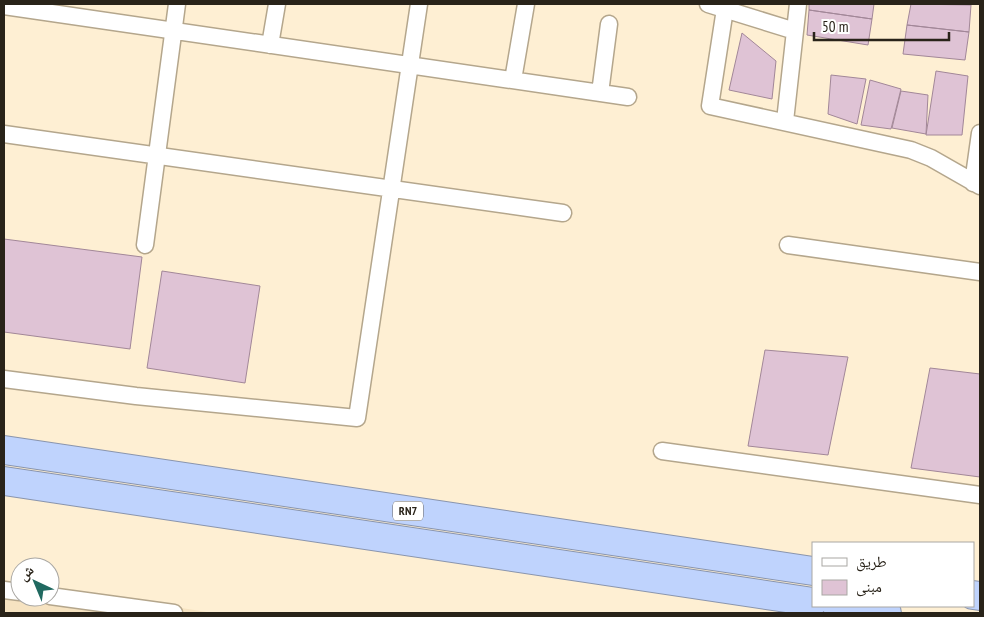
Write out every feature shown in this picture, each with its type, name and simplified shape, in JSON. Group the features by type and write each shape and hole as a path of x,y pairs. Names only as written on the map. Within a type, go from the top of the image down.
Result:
{"highway":[{"name":"RN7","path":"4,450 812,571"},
{"name":"RN7","path":"4,481 812,602"},
{"path":"844,607 887,613"}],"street":[{"path":"145,245 177,4"},
{"path":"270,45 277,4"},
{"path":"4,379 145,397 357,418 419,4"},
{"path":"513,80 526,4"},
{"path":"708,4 795,31"},
{"path":"785,121 798,4"},
{"path":"4,6 75,10 174,31 628,97"},
{"path":"726,9 710,106 912,150 931,158 977,185 980,132"},
{"path":"600,93 609,24"},
{"path":"4,134 563,213"},
{"path":"788,245 980,272"},
{"path":"662,451 980,496"},
{"path":"60,597 174,613"}],"shaded area":[{"path":"4,580 10,581 10,607 60,607 60,589 213,613 4,613"}],"building":[{"path":"809,4 874,4 872,19 809,10"},
{"path":"911,4 971,5 969,32 907,25"},
{"path":"809,10 872,19 868,45 807,35"},
{"path":"907,25 969,32 965,60 903,54"},
{"path":"742,33 776,61 772,99 729,90"},
{"path":"936,71 968,76 962,135 926,135"},
{"path":"831,75 866,79 857,124 828,114"},
{"path":"870,80 901,89 891,129 861,125"},
{"path":"901,91 928,95 926,134 892,128"},
{"path":"4,239 142,257 130,349 4,332"},
{"path":"162,271 260,286 245,383 147,368"},
{"path":"765,350 848,357 828,455 748,446"},
{"path":"930,368 980,374 980,477 911,468"}]}
